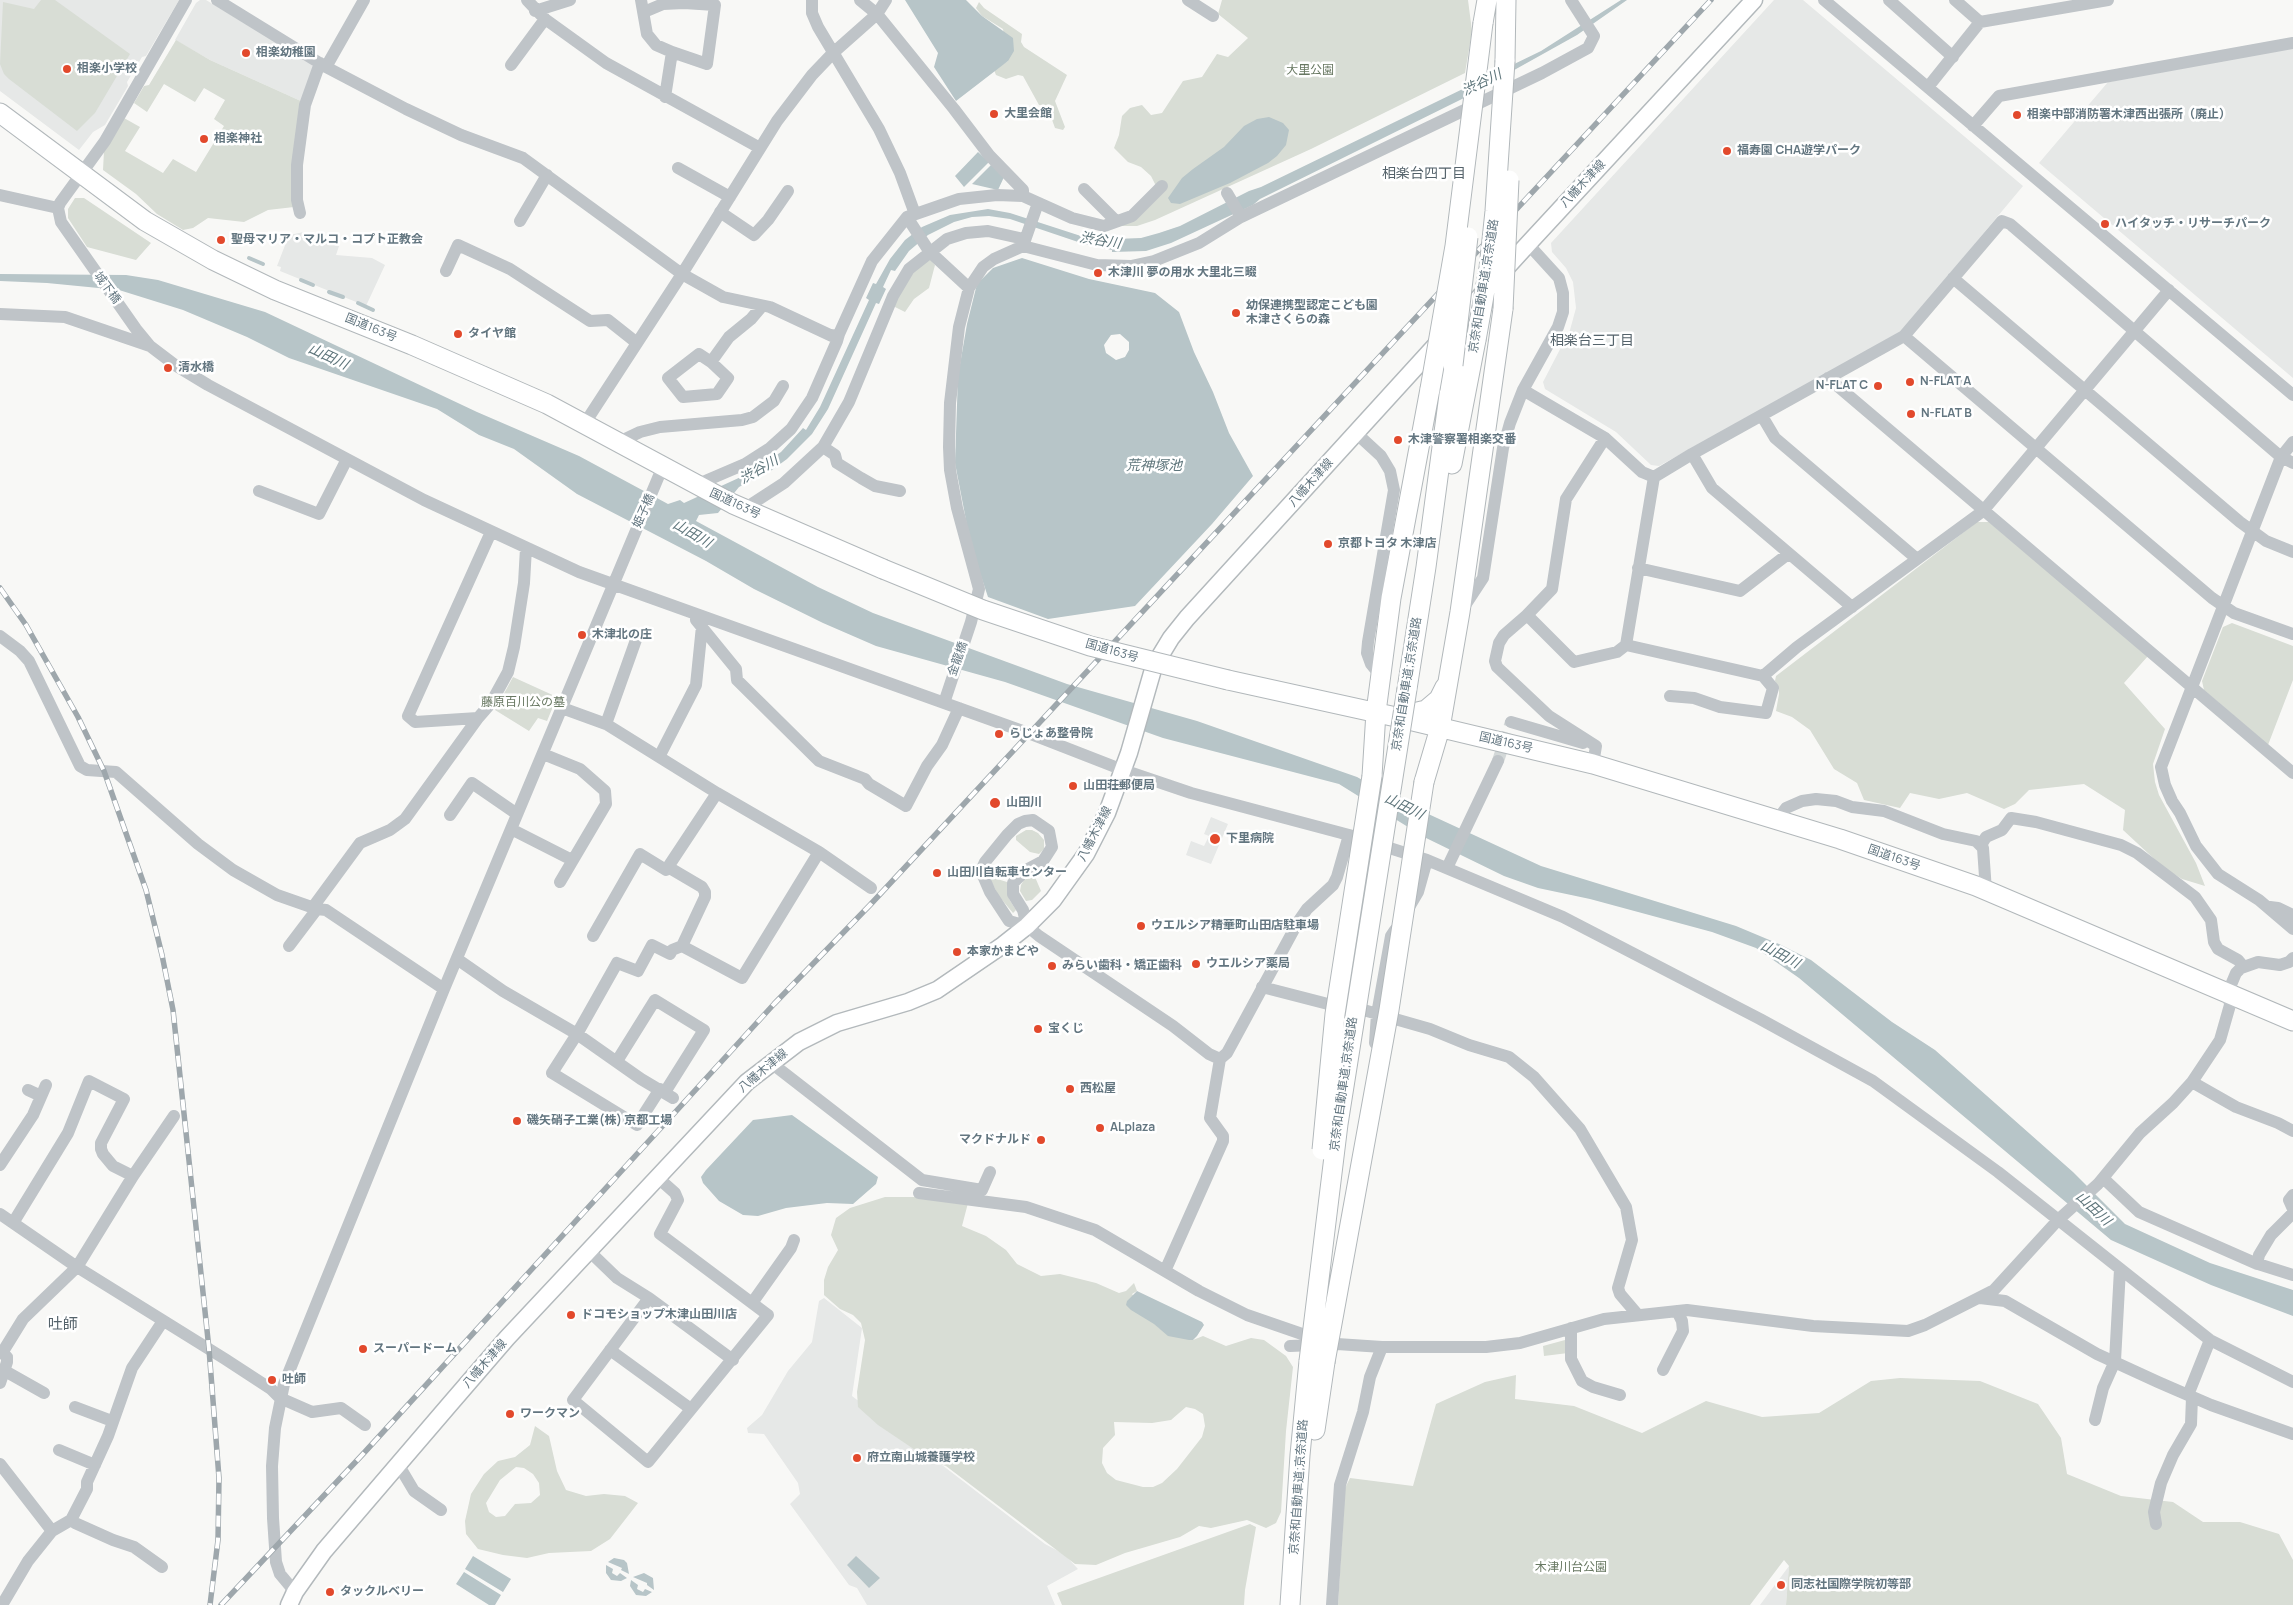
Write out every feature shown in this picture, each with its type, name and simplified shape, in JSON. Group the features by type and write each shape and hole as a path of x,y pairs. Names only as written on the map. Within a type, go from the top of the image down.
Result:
{"highway":[{"path":"1316,1348 1318,1201 1335,1014 1372,776 1379,751 1376,712 1380,678 1402,537 1455,246 1487,0"},
{"name":"京奈和自動車道;京奈道路","path":"1426,567 1454,454 1489,268 1496,203 1505,61 1506,6"},
{"name":"京奈和自動車道;京奈道路","path":"1290,1605 1316,1348 1352,1027 1426,567 1462,303 1484,22"},
{"path":"1427,772 1417,723 1418,714 1433,705 1447,687 1460,612 1503,309 1509,194 1505,61"},
{"name":"国道163号","path":"0,113 145,222 231,268 275,290 412,345 585,423 697,486 738,506 983,610 1090,646 1228,680 1485,738 1594,755 1986,891 2293,1021"},
{"path":"1336,704 1346,704 1361,699 1373,689 1380,678"},
{"path":"1380,678 1388,702 1417,723"},
{"path":"1379,751 1417,723 1447,687"},
{"path":"1447,687 1456,717 1467,729 1485,738"},
{"path":"1316,1348 1389,1010 1427,772 1437,754 1450,745 1485,738"}],"main road":[{"name":"八幡木津線","path":"292,1598 324,1552 508,1338 746,1082 770,1062 799,1042 837,1023 908,1002 937,990 1003,945 1027,926 1053,900 1086,854 1107,813 1129,752 1147,689 1160,655 1187,618 1528,244 1754,0"}],"street":[{"path":"0,195 58,208 60,202 105,141 186,0"},
{"path":"217,0 323,65 406,109 461,134 523,158 682,274 723,297 762,306 793,317 832,336 839,334"},
{"path":"300,213 297,200 298,164 305,105 323,65 364,0"},
{"path":"527,0 545,19 606,63 760,148"},
{"path":"536,11 570,0"},
{"path":"812,0 812,13 833,53 879,129 900,173 911,217 928,248 969,288"},
{"path":"860,0 877,14 954,108 989,155 1023,190 1023,196"},
{"path":"585,423 682,274 760,148 812,75 833,53 877,14 886,0"},
{"path":"1188,0 1213,16"},
{"path":"738,506 784,483 823,447 848,402 902,277 928,248 966,233 988,230 1097,265 1131,266 1154,261 1199,243 1241,217 1542,73 1588,48 1594,36 1570,0"},
{"path":"1824,0 2293,395"},
{"path":"1889,0 1953,57"},
{"path":"1955,0 1980,22"},
{"path":"1928,87 1980,22 2106,0"},
{"path":"684,2 715,5 707,64 656,46 647,34 643,6 684,2"},
{"path":"512,65 545,19"},
{"path":"1973,126 1999,96 2293,43"},
{"path":"665,97 672,52"},
{"path":"678,168 730,197"},
{"path":"520,221 547,176"},
{"path":"697,486 746,464 770,448 790,429 812,398 872,261 911,217 959,199 1023,196 1036,206 1090,224 1104,226 1132,216 1162,186"},
{"path":"1084,189 1116,221"},
{"path":"720,212 754,235 768,220 788,191"},
{"path":"1227,193 1241,217"},
{"path":"1024,240 1036,206"},
{"name":"城下橋","path":"58,208 60,222 150,346"},
{"path":"1527,616 1574,662 1617,652 1626,645 1654,477 1904,336 2002,221 2010,224 2280,457 2293,463"},
{"name":"金龍橋","path":"945,699 971,622 979,589 957,508 950,470 950,403 959,327 969,288 983,267 1024,240"},
{"path":"1460,612 1483,578 1502,448 1524,390 1558,327 1563,312 1563,293 1559,278 1528,244"},
{"path":"446,271 458,245 510,269 590,321 608,320 637,343"},
{"path":"1953,278 2252,531 2266,541 2293,552"},
{"path":"1763,676 1797,647 1983,511 2169,290"},
{"path":"711,362 729,337 762,306"},
{"path":"0,314 65,317 150,346 175,365 208,385 347,459 491,532 699,620 945,699 959,708 1123,770 1191,793 1349,835 1427,860 1449,864 1562,916 1743,1010 1873,1081 2062,1216 2120,1269 2210,1340 2293,1382"},
{"path":"1904,336 2224,607 2234,613 2293,634"},
{"path":"1828,378 2293,773"},
{"path":"619,442 640,432 660,427 742,420 753,417 774,401 783,386"},
{"path":"1524,390 1605,438 1642,472 1654,477"},
{"path":"1762,416 1775,438 1917,559"},
{"path":"1356,433 1381,456 1390,471 1394,490 1368,642 1368,653 1380,678"},
{"path":"1594,755 1549,716 1494,661 1499,643 1504,636 1527,616 1552,588 1566,499 1605,438"},
{"path":"2293,442 2280,457 2224,607 2161,766 2165,785 2196,846 2218,874 2266,906 2293,929"},
{"path":"823,447 835,455 837,463 868,482 875,486 900,491"},
{"path":"1692,454 1712,488 1852,607"},
{"path":"259,491 319,514 347,459"},
{"name":"姫子橋","path":"292,1598 276,1562 272,1466 280,1398 300,1343 444,989 663,466"},
{"path":"478,718 420,723 412,721 408,716 491,532"},
{"path":"289,946 360,843 390,830 405,819 490,703 508,672 518,628 526,548"},
{"path":"1638,568 1740,591 1788,554"},
{"path":"699,620 736,669 737,680 819,761 865,779 868,784 906,806 927,766 942,745 959,708"},
{"path":"659,757 696,686 699,620"},
{"path":"0,636 20,650 36,672 80,766 87,770 116,772 198,844 233,870 277,895 326,910 444,989"},
{"path":"606,724 637,637"},
{"path":"1626,645 1763,676 1773,688 1766,712 1720,707 1694,698 1670,696"},
{"path":"562,708 606,724 717,793 819,852 871,888"},
{"path":"1511,722 1594,755"},
{"path":"543,754 580,769 605,791 606,804 560,882"},
{"path":"1449,864 1498,761"},
{"path":"450,815 472,783 517,814"},
{"path":"593,936 640,854 666,870 717,793"},
{"path":"1777,820 1786,808 1802,801 1816,799 1836,801 1852,806 1884,811 1935,832 1976,841 1983,848 1986,891"},
{"path":"1981,844 1986,836 2002,830 2011,818 2036,822 2121,846 2137,853 2195,897 2211,920 2214,942 2218,949 2238,960 2243,966"},
{"path":"1027,926 1023,910 1013,894 1013,884 1026,870 1042,861 1052,847 1050,831 1033,820 1018,824 984,862 981,871 987,887 1009,921 1027,926 1173,1026 1209,1054 1220,1058"},
{"path":"511,829 572,860"},
{"path":"1165,1271 1223,1141 1223,1136 1210,1118 1220,1058 1227,1053 1307,908 1332,885 1337,877 1349,835"},
{"path":"682,946 742,978 819,852"},
{"path":"1337,1344 1351,1257 1373,1077 1377,1014 1391,936 1418,892 1427,860"},
{"path":"617,1061 656,1000 704,1030 666,1093 637,1125 552,1073 577,1034 617,963 638,972 652,945 670,954 672,950 682,946 705,897 705,892 702,887 668,867"},
{"path":"2266,906 2278,908 2293,915"},
{"path":"1290,1346 1316,1348 1337,1344 1486,1348 1520,1343 1604,1319 1677,1311 1700,1312 1813,1326 1908,1331 1925,1325 1994,1290 2062,1216 2100,1181 2140,1133 2173,1103 2192,1082 2220,1040 2230,1005 2228,992 2236,973 2243,966 2258,962 2280,965 2293,958"},
{"path":"457,959 490,980 503,991 577,1034 641,1079 666,1093"},
{"path":"1262,987 1377,1014 1430,1029 1469,1045 1509,1057 1534,1077 1580,1129 1626,1207 1632,1240 1618,1288 1620,1294 1637,1314"},
{"path":"770,1062 922,1180 982,1190 990,1172"},
{"path":"13,1223 68,1133 89,1081 124,1099 101,1143 106,1159 113,1166 133,1176"},
{"path":"2192,1082 2236,1107 2278,1123 2293,1132"},
{"path":"0,1165 33,1114 44,1090 28,1090"},
{"path":"44,1393 2,1377 7,1357 1,1352 23,1319 77,1267 133,1176 174,1116"},
{"path":"649,1298 573,1400 648,1462 768,1315 660,1234 678,1200 675,1193 657,1177"},
{"path":"2100,1181 2139,1212 2257,1264 2293,1275"},
{"path":"919,1193 1036,1209 1107,1235 1165,1271 1247,1315 1302,1334 1316,1348"},
{"path":"2293,1195 2289,1200 2293,1208"},
{"path":"2257,1264 2259,1255 2271,1235 2293,1213"},
{"path":"0,1214 77,1267 225,1358 271,1389 280,1398 312,1412 341,1408 365,1425"},
{"path":"752,1303 794,1240"},
{"path":"588,1251 617,1278 649,1298 733,1360"},
{"path":"2095,1420 2103,1388 2115,1361 2120,1269"},
{"path":"1980,1298 2005,1301 2097,1354 2190,1396 2293,1434"},
{"path":"1663,1370 1683,1331 1682,1321 1677,1311"},
{"path":"2,1605 28,1562 52,1531 71,1520 87,1489 87,1482 132,1368 163,1321"},
{"path":"1571,1328 1571,1359 1582,1381 1620,1395"},
{"path":"2156,1524 2154,1512 2161,1483 2172,1455 2191,1424 2190,1396 2210,1340"},
{"path":"1332,1605 1340,1485 1362,1412 1370,1377 1382,1346"},
{"path":"610,1350 691,1409"},
{"path":"75,1406 112,1421"},
{"path":"59,1450 95,1465"},
{"path":"0,1464 52,1531"},
{"path":"398,1464 414,1491 441,1510"},
{"path":"71,1520 112,1540 134,1547 162,1567"}],"shaded area":[{"name":"相楽小学校","path":"0,0 179,0 146,56 142,57 127,82 128,86 105,125 93,132 79,150 0,91"},
{"name":"相楽幼稚園","path":"200,0 206,0 312,64 314,69 303,102 210,60 175,40 196,3"},
{"path":"1774,0 1803,0 2023,186 1901,332 1659,466 1651,465 1616,432 1545,389 1543,382 1570,330 1576,308 1573,282 1566,268 1552,252 1551,243"},
{"path":"2293,48 2293,378 2039,163 2108,82"},
{"path":"304,232 339,246 336,255 372,258 385,265 366,306 280,271 281,267 277,266 289,235"},
{"name":"下里病院","path":"1211,817 1228,824 1211,864 1186,855 1191,841 1204,846 1209,836 1204,834"},
{"name":"府立南山城養護学校","path":"824,1298 862,1328 852,1396 1045,1544 1064,1554 1078,1569 1047,1586 1055,1605 867,1605 857,1588 849,1585 790,1504 800,1494 798,1483 764,1434 748,1433 747,1428 762,1415 788,1371 812,1342 819,1301"},
{"name":"同志社国際学院初等部","path":"1789,1566 1786,1605 1760,1605"}],"green space":[{"name":"相楽小学校","path":"41,0 55,0 130,54 95,113 77,131 9,79 4,74 0,64 3,2 34,9"},
{"name":"大里公園","path":"1222,0 1468,0 1472,31 1465,73 1311,149 1155,220 1137,226 1118,226 1152,201 1155,184 1151,176 1141,167 1128,162 1114,148 1119,135 1122,116 1130,108 1142,105 1151,115 1162,113 1183,81 1202,77 1217,54 1228,57 1248,38 1218,14"},
{"path":"979,2 984,8 1022,34 1021,42 1024,47 1067,75 1055,101 1065,127 1063,130 1055,128 1047,106 1039,105 1023,76 1018,75 1006,79 996,75 994,70 1008,61 1003,29 982,16 976,8"},
{"name":"相楽神社","path":"176,40 210,60 303,102 294,207 268,210 244,222 208,218 193,228 183,230 157,214 136,194 103,170 104,151 124,118 140,127 125,151 163,173 173,159 196,172 224,126 214,119 225,100 204,88 195,102 164,84 147,112 134,103 144,86 149,85"},
{"path":"75,198 84,198 151,243 136,260 87,247 68,218 68,209"},
{"path":"927,255 935,265 929,288 914,299 905,312 893,306 903,282"},
{"path":"1977,522 1989,522 2148,656 2124,683 2165,729 2153,764 2155,782 2159,795 2196,863 2205,886 2182,879 2164,868 2123,830 2125,810 2084,784 2029,790 2015,804 2004,809 1967,793 1939,799 1910,793 1900,808 1864,800 1857,783 1834,769 1810,730 1792,717 1776,711 1779,689 1775,681 1776,676"},
{"path":"2232,623 2293,646 2293,680 2268,745 2204,690 2202,681 2223,627"},
{"name":"藤原百川公の墓","path":"513,677 557,697 547,721 538,718 529,731 495,710"},
{"path":"1026,830 1038,833 1044,840 1044,849 1039,854 1030,852 1016,840 1016,836"},
{"path":"1035,877 1041,891 1032,900 1026,901 1020,891 1021,885 1024,880"},
{"path":"994,878 1007,882 1009,899 1016,910 1013,913 998,895 990,879"},
{"path":"885,1197 915,1197 968,1203 962,1226 986,1236 1006,1250 1017,1264 1041,1276 1060,1274 1096,1283 1119,1293 1126,1291 1134,1283 1137,1291 1132,1294 1159,1328 1193,1340 1203,1336 1226,1346 1251,1338 1264,1340 1286,1356 1293,1367 1286,1431 1281,1512 1276,1523 1266,1528 1247,1520 1211,1528 1199,1526 1180,1537 1125,1553 1096,1565 1075,1564 946,1466 933,1462 878,1425 858,1407 857,1392 865,1340 861,1323 853,1315 840,1309 824,1295 824,1280 828,1267 838,1250 831,1235 836,1218 850,1208","holes":["1186,1407 1195,1409 1203,1414 1205,1426 1202,1437 1177,1469 1162,1483 1153,1487 1143,1487 1116,1480 1107,1473 1102,1463 1103,1448 1115,1435 1114,1422 1152,1423 1171,1420"]},
{"path":"1565,1340 1568,1353 1544,1356 1543,1346"},
{"name":"木津川台公園","path":"1516,1375 1515,1399 1574,1406 1642,1433 1706,1401 1762,1417 1819,1413 1871,1381 1900,1378 1980,1381 2038,1404 2061,1438 2067,1474 2121,1496 2173,1502 2203,1522 2240,1522 2279,1534 2293,1560 2293,1605 1786,1605 1789,1566 1784,1560 1750,1605 1338,1605 1345,1488 1350,1478 1413,1486 1436,1404 1485,1382"},
{"path":"535,1426 549,1436 557,1471 566,1490 586,1496 604,1494 625,1496 638,1503 610,1539 591,1551 549,1553 527,1558 478,1549 466,1534 465,1521 471,1494 484,1474 498,1461 515,1457 530,1445","holes":["516,1467 524,1468 533,1474 539,1483 540,1495 531,1503 515,1504 505,1516 496,1517 489,1512 486,1503 500,1480"]},
{"path":"1250,1524 1256,1527 1244,1605 1062,1605 1057,1593"}],"water":[{"path":"905,0 966,0 982,16 1013,38 1014,51 1008,61 956,101 934,67 938,53"},
{"name":"渋谷川","path":"1621,0 1627,0 1577,35 1464,98 1260,199 1253,205 1171,243 1146,251 1112,252 1112,250 1084,244 1010,219 989,216 972,217 954,222 928,235 909,251 895,271 891,270 883,287 886,289 879,304 876,303 828,409 812,434 787,459 772,470 739,487 718,513 699,515 696,521 818,587 873,613 1067,684 1197,721 1357,777 1398,800 1541,866 1736,926 1779,944 1811,960 1892,1022 1935,1050 2073,1172 2125,1224 2210,1263 2293,1290 2293,1316 2211,1285 2111,1240 1799,978 1756,948 1712,932 1590,899 1538,888 1504,876 1424,837 1339,784 1163,738 1005,682 876,646 823,623 754,589 706,561 577,494 514,449 479,435 437,409 289,358 247,337 183,310 119,290 47,283 0,281 0,274 126,275 158,280 265,312 477,412 579,456 668,504 680,500 684,503 743,476 781,452 803,428 806,430 820,407 869,300 866,298 873,283 876,284 890,259 905,240 922,227 950,215 988,209 1010,213 1084,237 1114,242 1115,239 1141,238 1159,233 1180,226 1541,51"},
{"path":"1269,117 1283,123 1289,130 1286,145 1277,156 1268,163 1230,183 1180,204 1171,203 1168,198 1182,178 1224,147 1244,126 1257,119"},
{"path":"978,152 989,162 964,187 955,176"},
{"path":"991,165 1004,177 998,190 972,184"},
{"name":"荒神塚池","path":"1022,258 1089,279 1155,293 1179,312 1229,433 1253,476 1212,524 1135,606 1048,619 988,597 971,546 955,463 958,376 967,324 977,284 993,268","holes":["1120,334 1129,342 1129,350 1125,357 1116,360 1106,353 1104,345 1111,335"]},
{"path":"792,1115 878,1177 876,1184 853,1204 827,1203 786,1208 758,1216 743,1215 719,1201 703,1183 701,1177 706,1170 753,1120"},
{"path":"1137,1291 1202,1322 1204,1325 1193,1340 1168,1336 1126,1305 1127,1301"},
{"path":"473,1556 511,1579 503,1592 465,1569"},
{"path":"856,1556 880,1578 869,1588 847,1565"},
{"path":"614,1558 624,1560 627,1563 629,1574 621,1570 622,1568 608,1562"},
{"path":"606,1565 613,1569 612,1573 617,1576 620,1573 627,1578 621,1581 611,1580 606,1573"},
{"path":"464,1572 501,1595 495,1605 489,1605 456,1584"},
{"path":"644,1573 653,1578 654,1590 647,1583 633,1577"},
{"path":"631,1580 638,1585 637,1589 643,1592 645,1589 652,1592 646,1596 636,1595 630,1586"}],"waterway":[{"path":"249,258 263,264"},
{"path":"301,280 313,285"},
{"path":"329,292 343,297"},
{"path":"358,303 373,310"}],"tunnel":[{"path":"1498,761 1511,722"}],"railway":[{"path":"221,1605 363,1454 774,1004 870,905 1711,0"},
{"path":"0,588 26,625 78,717 104,771 146,890 162,955 173,1010 209,1349 219,1478 218,1540 210,1605"}],"place":[{"name":"相楽幼稚園","path":"246,53"},
{"name":"相楽小学校","path":"67,69"},
{"name":"大里会館","path":"994,114"},
{"name":"相楽中部消防署木津西出張所（廃止）","path":"2017,115"},
{"name":"相楽神社","path":"204,139"},
{"name":"福寿園 CHA遊学パーク","path":"1727,151"},
{"name":"ハイタッチ・リサーチパーク","path":"2105,224"},
{"name":"聖母マリア・マルコ・コプト正教会","path":"221,240"},
{"name":"木津川 夢の用水 大里北三畷","path":"1098,273"},
{"name":"幼保連携型認定こども園 木津さくらの森","path":"1236,313"},
{"name":"タイヤ館","path":"458,334"},
{"name":"清水橋","path":"168,368"},
{"name":"N-FLAT A","path":"1910,382"},
{"name":"N-FLAT C","path":"1878,386"},
{"name":"N-FLAT B","path":"1911,414"},
{"name":"木津警察署相楽交番","path":"1398,440"},
{"name":"京都トヨタ 木津店","path":"1328,544"},
{"name":"木津北の庄","path":"582,635"},
{"name":"らじょあ整骨院","path":"999,734"},
{"name":"山田荘郵便局","path":"1073,786"},
{"name":"山田川","path":"995,803"},
{"name":"下里病院","path":"1215,839"},
{"name":"山田川自転車センター","path":"937,873"},
{"name":"ウエルシア精華町山田店駐車場","path":"1141,926"},
{"name":"本家かまどや","path":"957,952"},
{"name":"ウエルシア薬局","path":"1196,964"},
{"name":"みらい歯科・矯正歯科","path":"1052,966"},
{"name":"宝くじ","path":"1038,1029"},
{"name":"西松屋","path":"1070,1089"},
{"name":"磯矢硝子工業(株) 京都工場","path":"517,1121"},
{"name":"ALplaza","path":"1100,1128"},
{"name":"マクドナルド","path":"1041,1140"},
{"name":"ドコモショップ木津山田川店","path":"571,1315"},
{"name":"スーパードーム","path":"363,1349"},
{"name":"吐師","path":"272,1380"},
{"name":"ワークマン","path":"510,1414"},
{"name":"府立南山城養護学校","path":"857,1458"},
{"name":"同志社国際学院初等部","path":"1781,1585"},
{"name":"タックルベリー","path":"330,1592"}],"district":[{"name":"相楽台四丁目","path":"1424,174"},
{"name":"相楽台三丁目","path":"1592,341"},
{"name":"吐師","path":"63,1325"}]}
